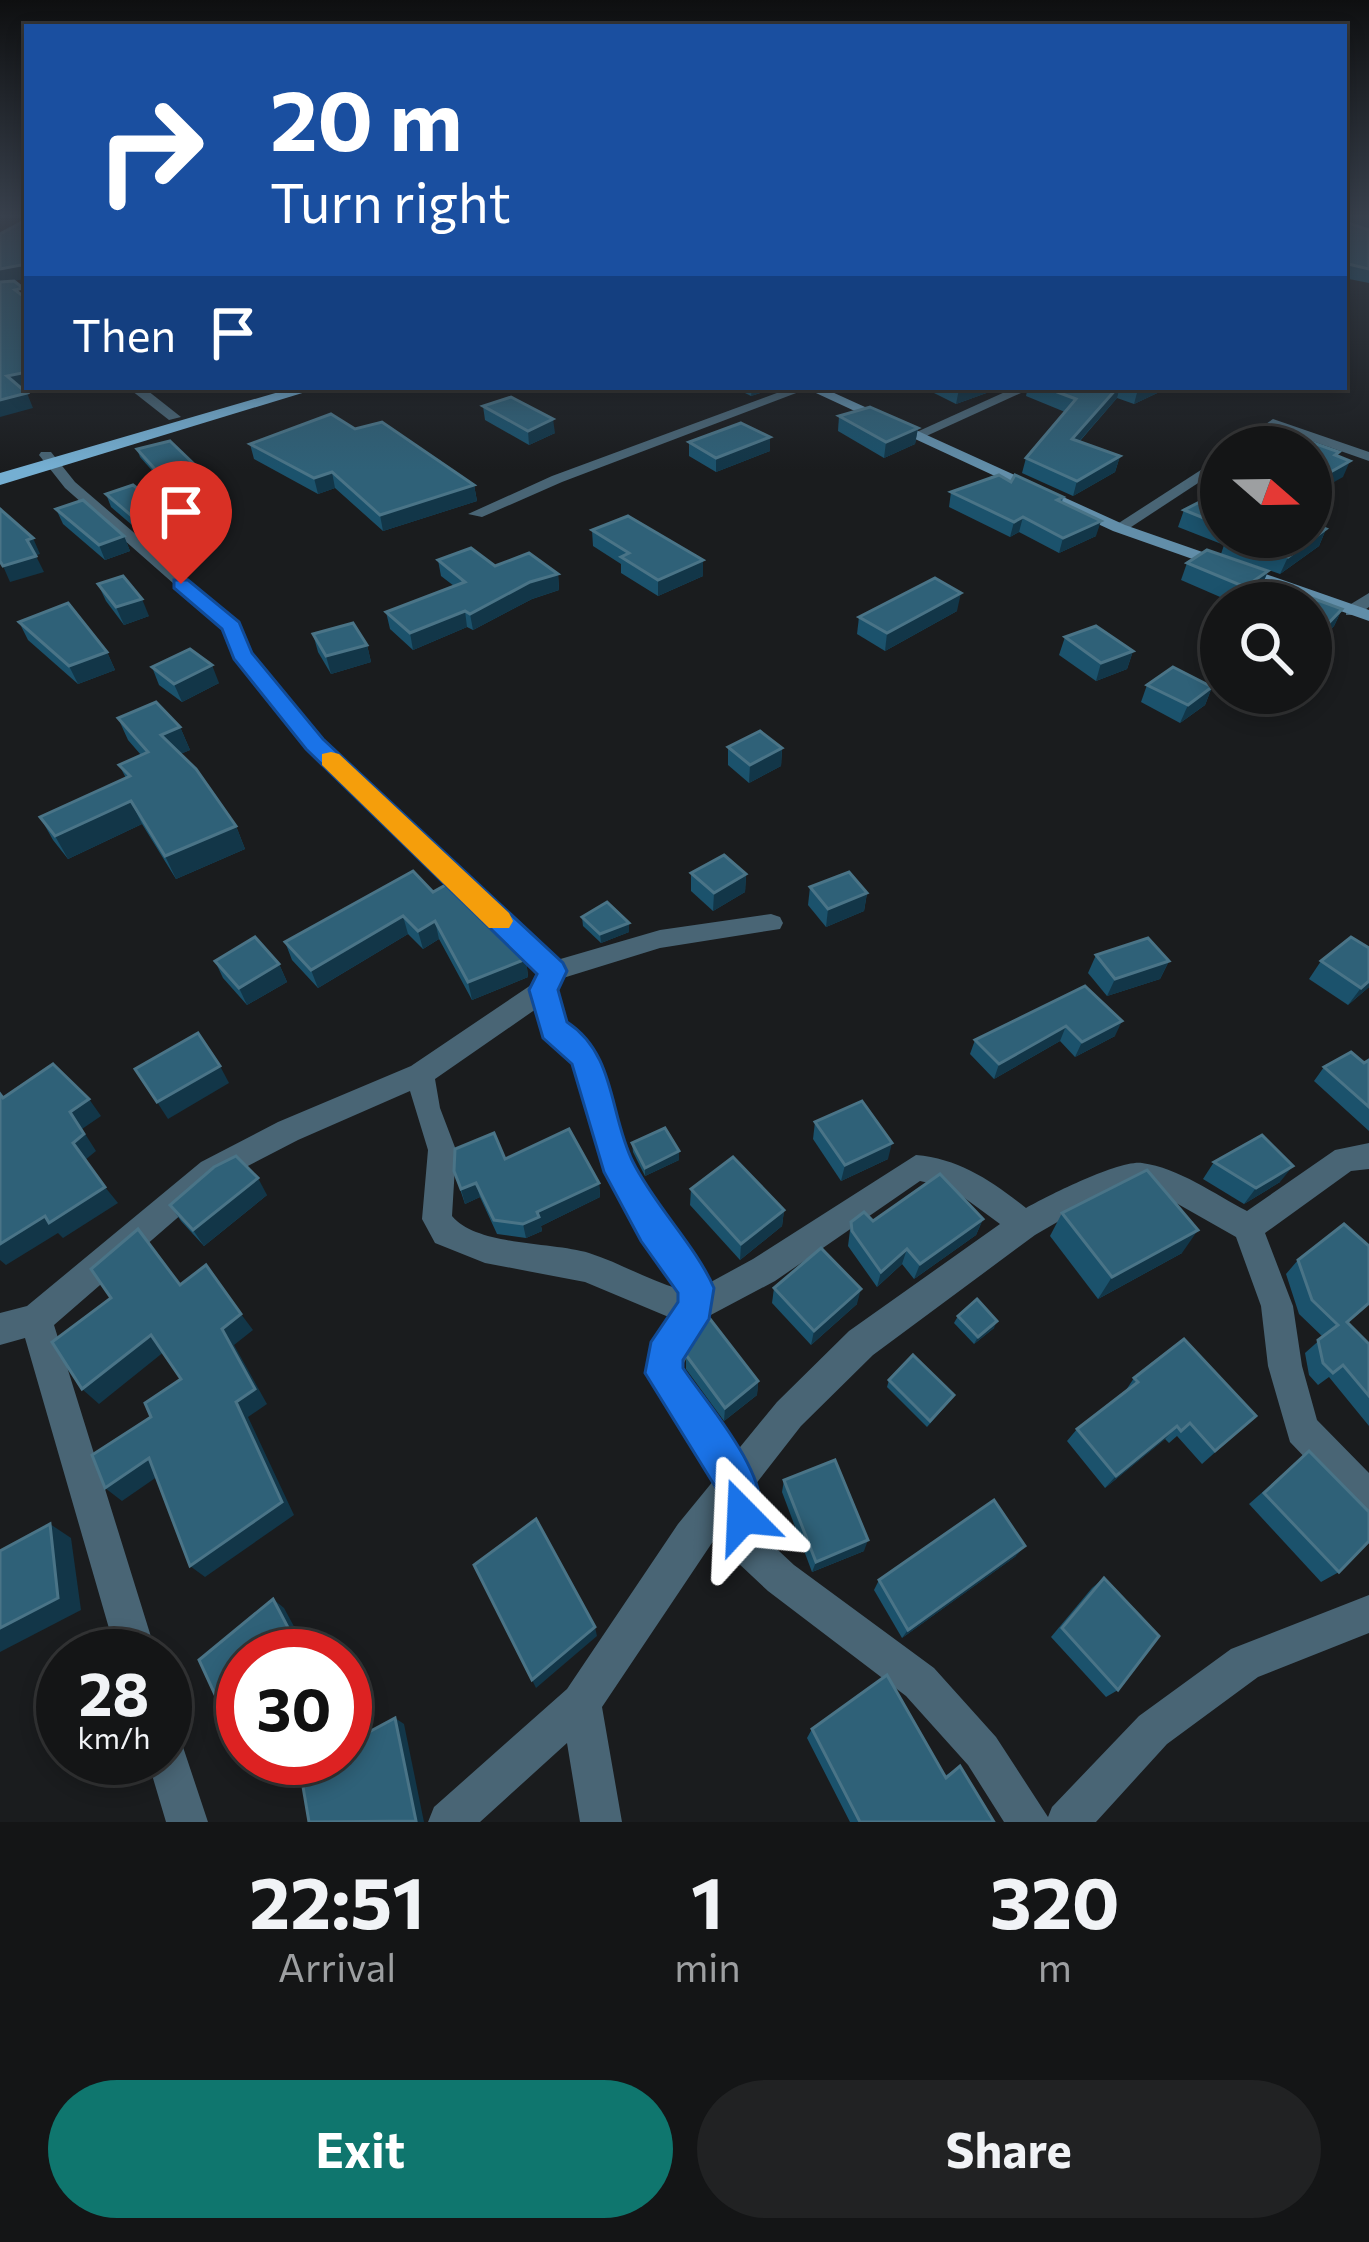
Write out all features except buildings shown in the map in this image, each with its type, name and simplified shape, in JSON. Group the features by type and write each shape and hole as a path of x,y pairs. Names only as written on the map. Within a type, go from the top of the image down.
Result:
{"main road":[{"path":"0,478 267,390"},
{"path":"0,468 303,390"}],"street":[{"path":"138,390 174,418"},
{"path":"476,514 557,478 812,390"},
{"path":"822,390 1119,527 1360,613 1369,598"},
{"path":"917,435 1020,390"},
{"path":"1332,445 1369,458"},
{"path":"49,459 70,485 232,626 242,654 315,744 548,981 554,1029 574,1042 586,1060 615,1161 653,1230 696,1288 696,1306"},
{"path":"1119,527 1200,475"},
{"path":"0,1329 36,1319 211,1171 288,1131 421,1074 548,981 596,955 668,938 771,923"},
{"path":"421,1074 442,1150 437,1219 446,1233 485,1249 586,1267 675,1304 696,1306"},
{"path":"1248,1228 1346,1159 1369,1156"},
{"path":"1024,1226 966,1179 942,1168 916,1168 793,1252 696,1306 664,1356 664,1373 737,1484 749,1548 781,1578 920,1682 982,1751 1029,1822"},
{"path":"449,1822 581,1703 691,1537 789,1414 861,1342 1024,1226 1068,1200 1137,1174 1169,1184 1248,1228 1277,1306 1302,1430 1369,1498"},
{"path":"36,1319 129,1629"},
{"path":"1067,1822 1154,1730 1245,1664 1369,1614"},
{"path":"581,1703 602,1822"},
{"path":"176,1785 187,1822"}],"slow traffic":[{"path":"331,760 499,921"}],"route":[{"path":"181,584 232,626 242,654 315,744 553,971 544,990 554,1029 574,1042 586,1060 615,1161 653,1230 696,1288 696,1306 664,1356 664,1373 737,1484 743,1516"}]}
